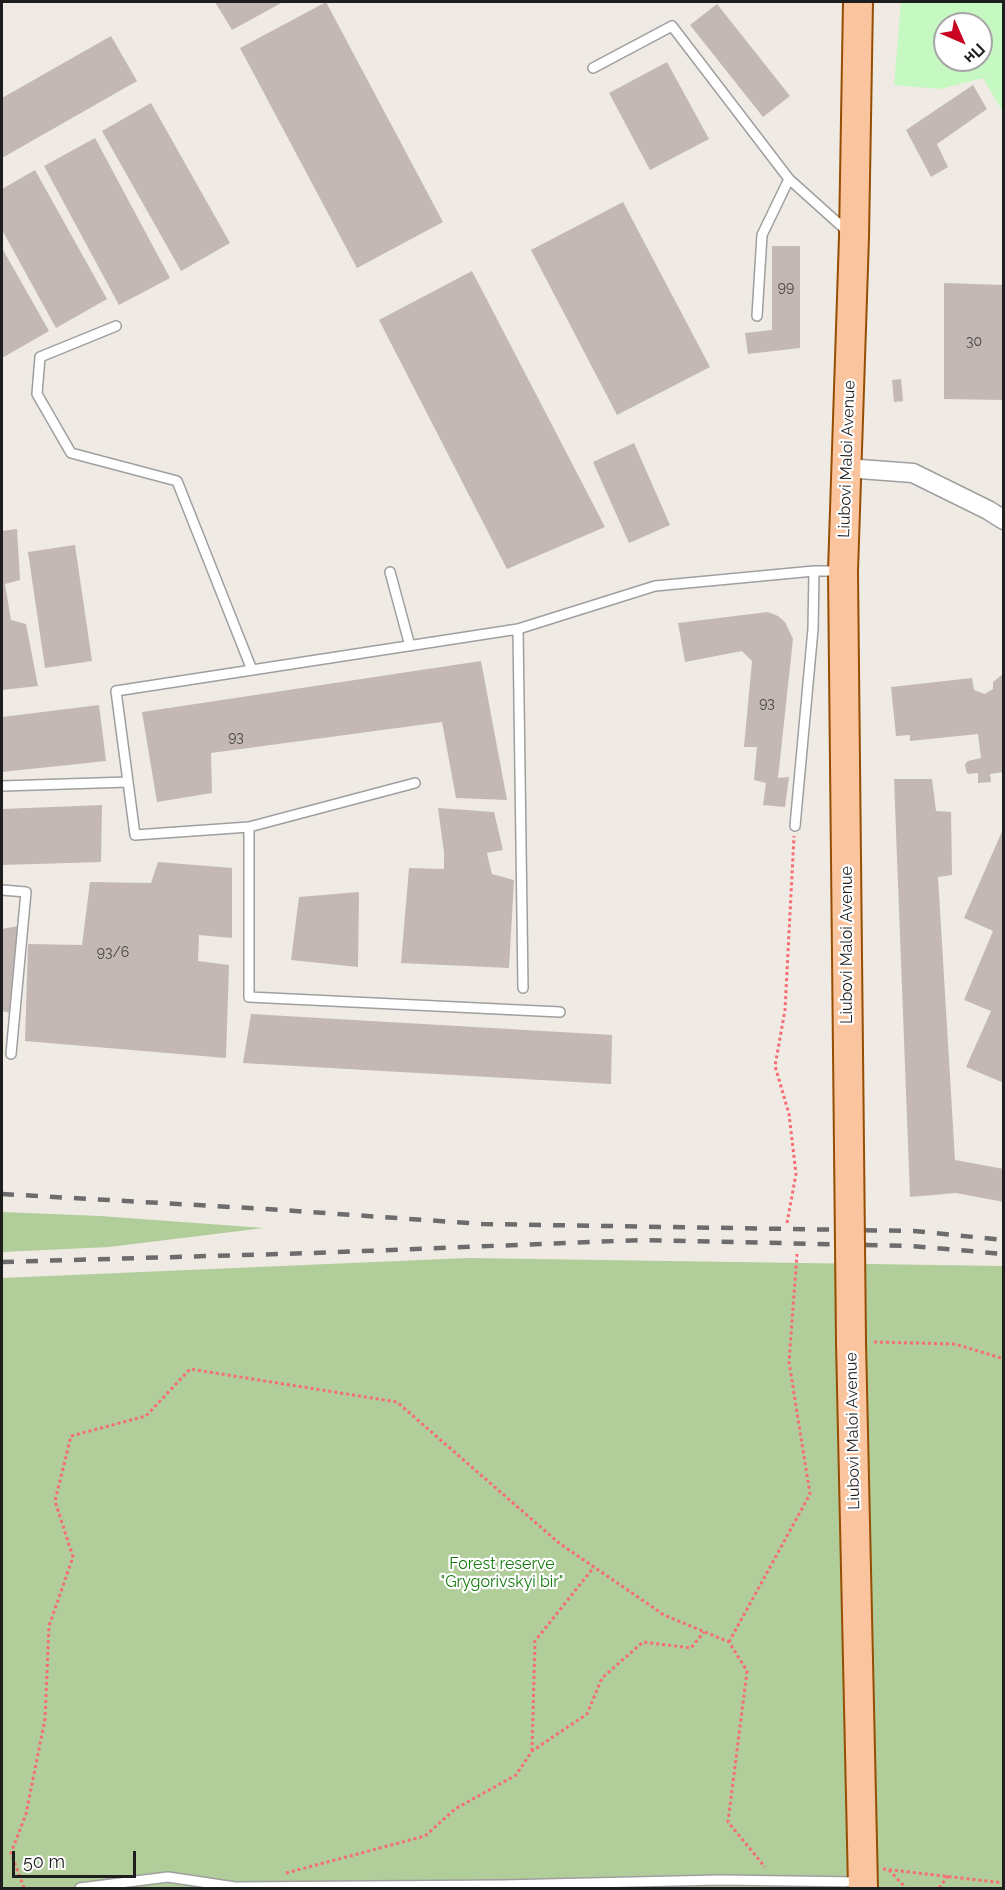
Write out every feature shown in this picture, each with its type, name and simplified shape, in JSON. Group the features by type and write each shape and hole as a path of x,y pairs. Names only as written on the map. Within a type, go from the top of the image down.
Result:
{"main road":[{"name":"Liubovi Maloi Avenue","path":"858,2 854,237 843,571 851,1342 870,1877"}],"street":[{"path":"846,468 913,473 1004,520"}],"lane":[{"path":"593,68 672,26 789,179 854,237"},
{"path":"757,316 762,235 789,179"},
{"path":"116,326 40,357 37,394 70,453 177,482 252,670"},
{"path":"415,783 249,827 135,835 116,691 518,629 655,586 814,571 843,571"},
{"path":"795,826 813,629 814,571"},
{"path":"390,572 410,646"},
{"path":"518,629 523,988"},
{"path":"2,786 128,782"},
{"path":"249,827 249,997 560,1012"},
{"path":"2,890 26,892 11,1054"},
{"path":"80,1888 168,1877 235,1887 870,1877"}],"path":[{"path":"788,1223 796,1174 789,1114 775,1066 785,1010 792,847 795,826"},
{"path":"729,1642 810,1494 789,1362 797,1254"},
{"path":"851,1342 955,1344 1004,1359"},
{"path":"24,1888 11,1853 26,1814 45,1719 49,1626 73,1557 55,1501 71,1436 146,1416 190,1369 397,1402 559,1543 664,1615 729,1642 747,1671 728,1822 776,1880"},
{"path":"532,1751 535,1641 594,1567"},
{"path":"280,1875 425,1836 455,1809 516,1775 532,1751 587,1714 602,1678 643,1642 691,1648 704,1632"},
{"path":"939,1888 948,1876"},
{"path":"870,1877 948,1876 1004,1883"},
{"path":"870,1877 906,1888"}],"green space":[{"path":"901,2 1003,2 1003,112 983,78 940,89 894,85"},
{"path":"2,1212 100,1216 264,1228 109,1247 2,1252"},
{"name":"Forest reserve \"Grygorivskyi bir\"","path":"468,1258 1003,1266 1003,1888 2,1888 2,1278"}],"building":[{"path":"215,2 283,2 232,30"},
{"path":"326,2 443,222 357,268 240,48"},
{"path":"717,4 790,96 763,117 690,25"},
{"path":"111,36 137,81 2,158 2,98"},
{"path":"667,62 709,139 650,170 609,93"},
{"path":"973,85 987,109 937,144 948,167 931,177 906,130"},
{"path":"151,103 230,243 181,271 102,131"},
{"path":"95,138 170,278 119,305 44,166"},
{"path":"35,170 107,299 56,328 2,230 2,189"},
{"path":"623,202 710,367 617,415 531,250"},
{"path":"772,246 800,246 800,348 748,354 745,333 772,330"},
{"path":"2,248 49,331 2,358"},
{"path":"472,271 605,527 507,569 379,320"},
{"path":"944,283 1004,285 1004,400 944,399"},
{"path":"901,379 903,401 894,402 892,380"},
{"path":"634,443 670,525 629,543 593,462"},
{"path":"17,529 20,580 5,584 11,620 26,624 38,686 2,690 2,531"},
{"path":"75,545 92,661 45,668 28,552"},
{"path":"768,612 785,622 793,639 778,778 789,777 785,807 763,805 766,783 754,780 757,747 744,747 752,661 742,651 685,662 678,623"},
{"path":"481,661 507,800 456,798 442,722 211,753 212,793 157,802 142,712"},
{"path":"1004,673 1004,772 990,774 991,782 978,783 978,773 968,774 966,771 965,764 968,761 981,758 978,734 910,741 910,735 896,736 891,687 972,678 974,690 985,694 993,689 993,682"},
{"path":"99,705 106,761 2,772 2,717"},
{"path":"894,779 932,779 936,811 951,812 952,875 938,877 955,1160 1004,1169 1004,1202 956,1193 910,1197"},
{"path":"102,805 101,862 2,865 2,809"},
{"path":"438,808 494,812 503,850 487,853 492,874 514,880 509,968 401,963 409,868 444,869"},
{"path":"1004,827 1004,1083 966,1067 991,1011 964,1000 993,931 964,918"},
{"path":"158,862 232,868 232,938 199,935 198,961 229,965 226,1058 25,1041 28,944 82,945 90,882 151,883"},
{"path":"359,892 358,967 291,960 299,897"},
{"path":"18,926 11,1013 2,1011 2,929"},
{"path":"251,1014 612,1035 611,1084 243,1063"}],"railway":[{"path":"2,1194 482,1224 914,1231 1004,1240"},
{"path":"2,1262 642,1240 911,1246 1004,1254"}]}
